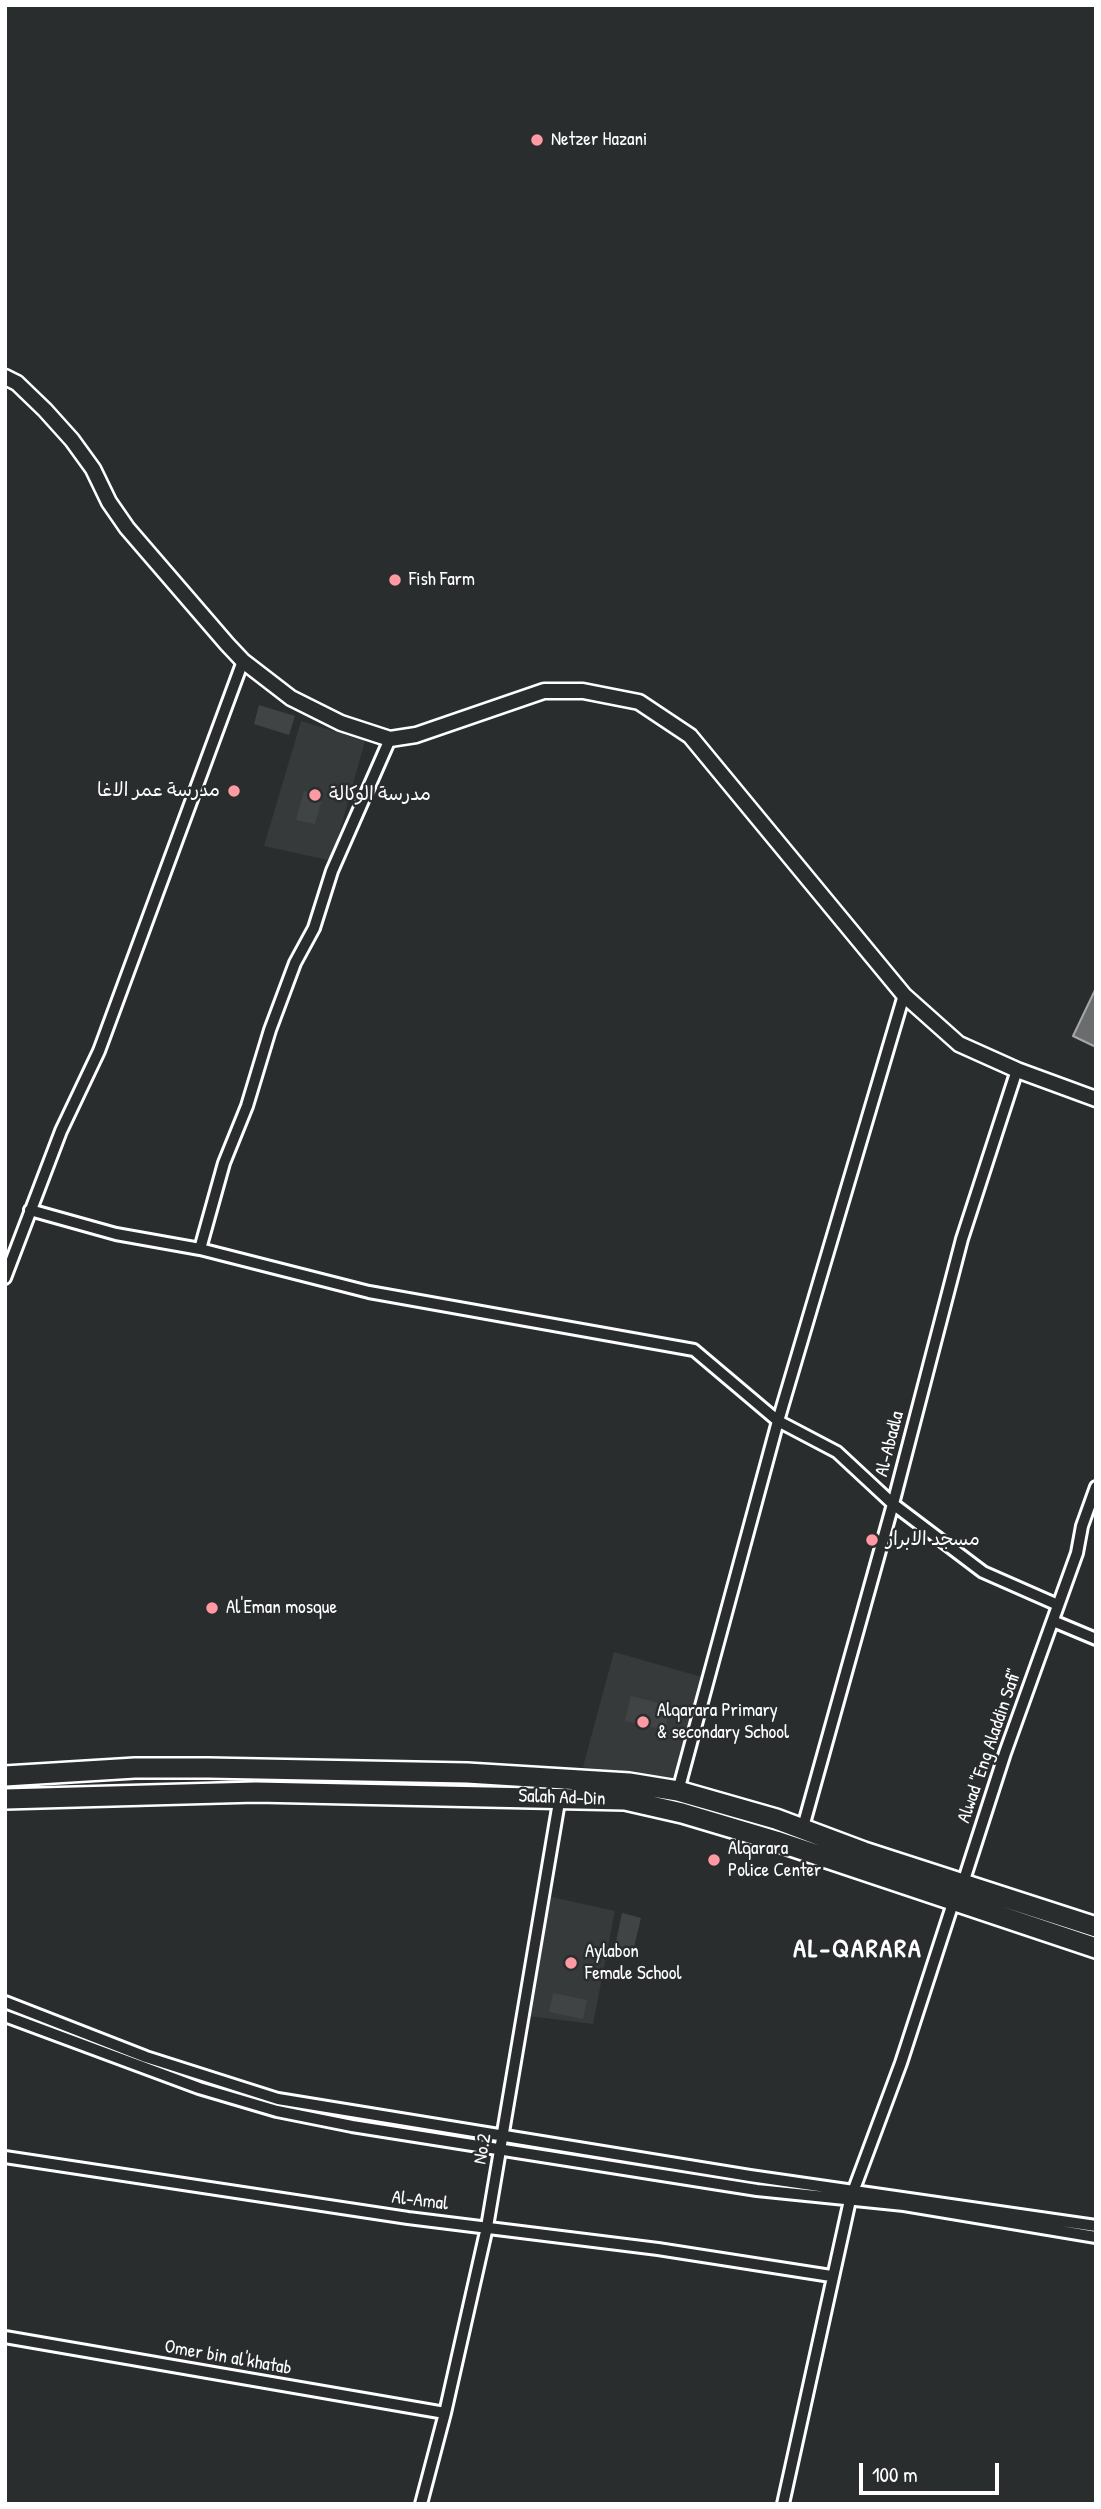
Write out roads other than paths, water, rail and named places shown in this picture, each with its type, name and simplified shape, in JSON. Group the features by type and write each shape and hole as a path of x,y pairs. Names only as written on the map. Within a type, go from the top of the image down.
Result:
{"highway":[{"name":"Salah Ad-Din","path":"5,1776 145,1768 467,1773 629,1783 678,1791 803,1827 837,1840 876,1865"},
{"path":"145,1768 136,1781 145,1793"},
{"name":"Salah Ad-Din","path":"5,1800 145,1793 560,1796 625,1800 682,1813 831,1859 876,1865 959,1891 1096,1927"},
{"path":"831,1859 827,1849 837,1840"},
{"name":"Salah Ad-Din","path":"959,1891 1096,1948"}],"street":[{"path":"5,377 36,401 72,440 93,469 109,502 127,528 243,661 303,705 341,723 390,739 416,735 544,691 583,691 639,702 690,736 904,995 958,1044 1017,1070 1096,1099"},
{"path":"6,1273 61,1131 99,1051 243,661"},
{"path":"200,1249 224,1163 247,1106 295,963 314,928 332,871 390,739"},
{"path":"678,1791 779,1421 904,995"},
{"name":"Al-Abadla","path":"803,1827 894,1504 962,1239 1017,1070"},
{"path":"30,1210 117,1234 200,1249 369,1292 694,1350 779,1421 837,1452 894,1504 984,1572 1058,1605"},
{"name":"Alwad \"Eng Aladdin Safi\"","path":"783,2504 831,2276 852,2195 901,2063 1053,1621 1096,1487"},
{"path":"1053,1621 1096,1639"},
{"name":"No.2","path":"421,2504 445,2413 487,2227 560,1796"},
{"path":"5,2002 135,2053 245,2090 312,2106 1096,2237"},
{"path":"5,2016 133,2066 237,2100 352,2126 710,2183 852,2195 1096,2226"},
{"name":"Al-Amal","path":"5,2157 831,2276"},
{"name":"Omer bin al'khatab","path":"5,2337 445,2413"}],"place":[{"name":"Netzer Hazani","path":"537,140"},
{"name":"Fish Farm","path":"395,580"},
{"name":"مدرسة عمر الاغا","path":"234,791"},
{"name":"مدرسة الوكالة","path":"315,795"},
{"name":"مسجد الابرار","path":"872,1540"},
{"name":"Al'Eman mosque","path":"212,1608"},
{"name":"Alqarara Primary & secondary School","path":"643,1722"},
{"name":"Alqarara Police Center","path":"714,1860"},
{"name":"Aylabon Female School","path":"571,1963"}],"district":[{"name":"AL-QARARA","path":"858,1950"}]}
